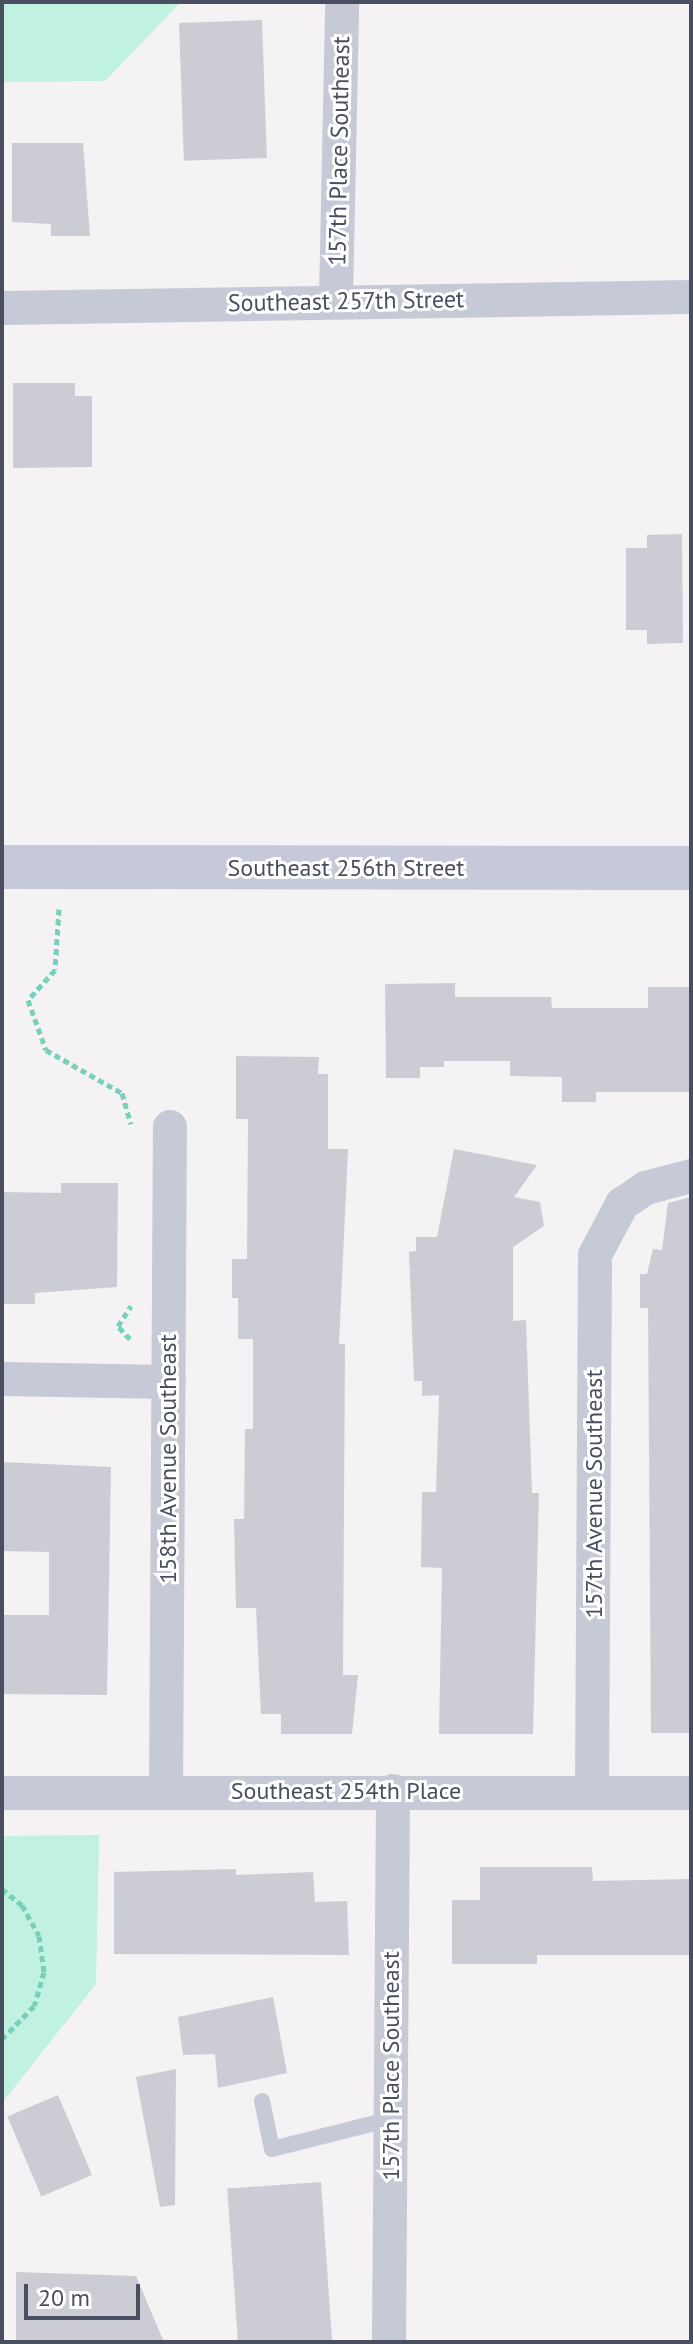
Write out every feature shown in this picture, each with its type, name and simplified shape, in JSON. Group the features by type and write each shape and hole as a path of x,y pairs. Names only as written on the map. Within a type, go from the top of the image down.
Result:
{"main road":[{"name":"Southeast 256th Street","path":"2,867 691,868"}],"street":[{"name":"157th Place Southeast","path":"336,300 342,2"},
{"name":"Southeast 257th Street","path":"2,308 336,300 691,297"},
{"name":"158th Avenue Southeast","path":"166,1792 170,1127"},
{"name":"157th Avenue Southeast","path":"592,1792 595,1255 622,1204 646,1188 691,1176"},
{"path":"2,1379 169,1382"},
{"name":"157th Place Southeast","path":"389,2342 393,1791"},
{"name":"Southeast 254th Place","path":"2,1793 691,1793"}],"lane":[{"path":"262,2101 272,2149 391,2119"}],"path":[{"path":"62,867 55,970 28,1000 46,1050 131,1105 131,1136"},
{"path":"131,1291 118,1326 169,1382"},
{"path":"2,1889 22,1905 39,1936 44,1972 34,2006 2,2039"}],"green space":[{"path":"2,2 181,2 105,81 2,82"},
{"path":"99,1835 96,1984 2,2103 2,1836"}],"building":[{"path":"262,20 267,158 184,161 179,23"},
{"path":"12,143 83,143 90,236 51,236 51,224 12,222"},
{"path":"13,383 75,383 75,396 92,396 92,467 13,468"},
{"path":"682,534 683,643 647,644 647,630 626,630 626,548 647,548 647,535"},
{"path":"455,983 455,997 551,997 552,1008 648,1008 648,987 691,987 691,1092 596,1092 596,1102 562,1102 562,1077 510,1076 510,1061 444,1061 444,1067 420,1067 420,1078 386,1078 385,984"},
{"path":"236,1056 319,1057 318,1074 328,1074 328,1149 348,1149 339,1344 345,1344 343,1675 358,1675 352,1734 281,1734 281,1714 261,1714 256,1608 236,1608 234,1519 244,1519 245,1429 253,1429 253,1339 238,1339 238,1298 232,1298 232,1259 247,1259 248,1119 236,1119"},
{"path":"454,1149 537,1165 514,1197 540,1202 544,1226 513,1247 513,1321 526,1320 532,1493 539,1493 533,1734 439,1734 442,1568 421,1567 422,1492 436,1492 439,1395 422,1396 422,1381 414,1381 409,1252 416,1251 416,1237 437,1237"},
{"path":"61,1183 118,1183 117,1287 35,1293 35,1304 2,1304 2,1192 61,1193"},
{"path":"691,1197 691,1733 651,1733 648,1308 640,1308 640,1274 647,1274 653,1249 662,1250 668,1203"},
{"path":"2,1462 111,1467 107,1695 2,1694 2,1615 49,1615 49,1552 2,1551"},
{"path":"480,1867 592,1867 593,1881 691,1879 691,1955 537,1955 537,1964 452,1964 452,1900 480,1900"},
{"path":"236,1869 236,1875 313,1872 315,1902 347,1901 349,1955 114,1954 114,1872"},
{"path":"273,1997 287,2073 218,2088 215,2054 183,2055 178,2017"},
{"path":"176,2069 175,2205 160,2207 136,2077"},
{"path":"58,2095 92,2175 41,2197 7,2116"},
{"path":"321,2182 332,2342 238,2342 227,2189"},
{"path":"16,2272 136,2276 164,2342 16,2342"}]}
